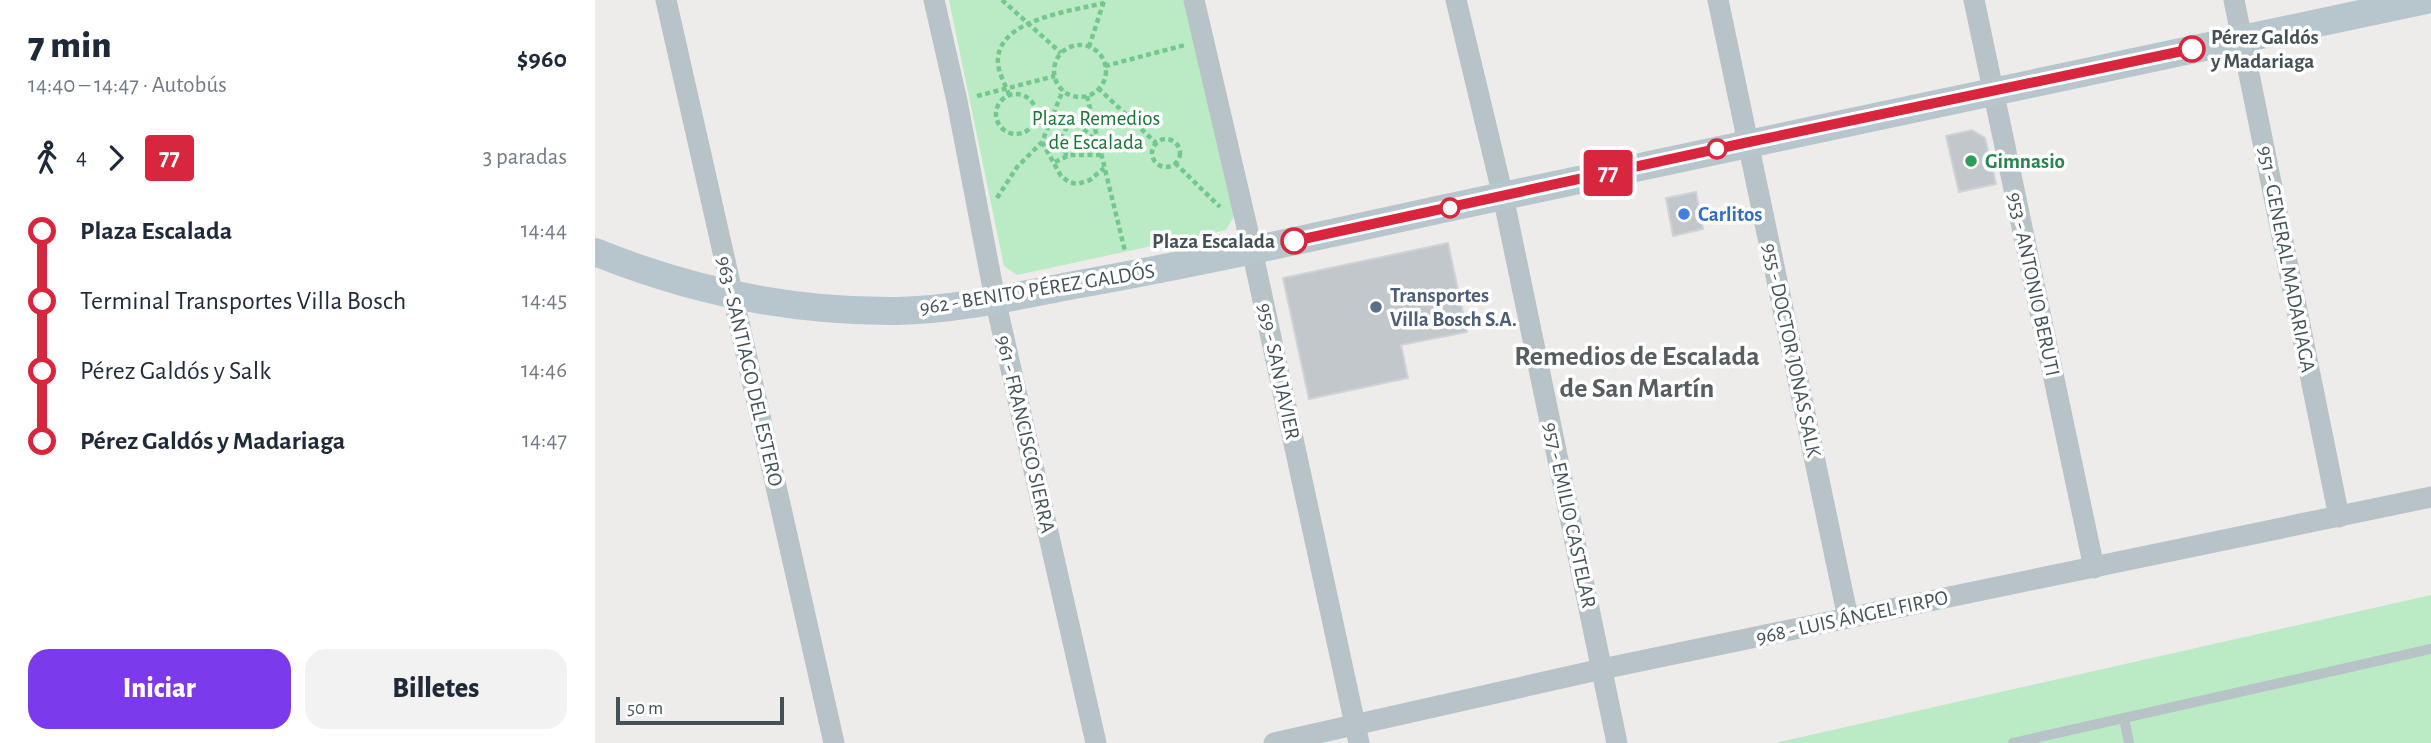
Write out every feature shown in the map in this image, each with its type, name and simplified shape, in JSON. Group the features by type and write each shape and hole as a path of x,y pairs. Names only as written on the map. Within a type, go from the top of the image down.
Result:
{"main road":[{"name":"962 - BENITO PÉREZ GALDÓS","path":"595,252 691,285 733,296 849,311 905,311 995,299 1252,250 1749,142 2426,0"}],"street":[{"name":"963 - SANTIAGO DEL ESTERO","path":"666,0 834,743"},
{"name":"961 - FRANCISCO SIERRA","path":"934,0 957,100 995,299 1096,743"},
{"name":"959 - SAN JAVIER","path":"1195,0 1357,735"},
{"name":"957 - EMILIO CASTELAR","path":"1456,0 1503,196 1617,743"},
{"name":"955 - DOCTOR JONAS SALK","path":"1718,0 1848,618"},
{"name":"953 - ANTONIO BERUTI","path":"1974,0 2094,568"},
{"name":"951 - GENERAL MADARIAGA","path":"2234,0 2339,517"},
{"name":"968 - LUIS ÁNGEL FIRPO","path":"1274,743 1357,735 1602,669 2431,497"}],"lane":[{"path":"2013,743 2431,649"},
{"path":"2124,718 2129,743"}],"path":[{"path":"1002,0 1061,53"},
{"path":"1009,95 998,65 999,54 1012,33 1027,22 1104,1"},
{"path":"1089,47 1104,1"},
{"path":"1105,66 1203,41"},
{"path":"1076,45 1089,47 1100,54 1105,66 1104,78 1098,89 1087,96 1078,97 1063,90 1055,76 1054,68 1061,53 1076,45"},
{"path":"957,100 1055,76"},
{"path":"1098,89 1156,144"},
{"path":"983,232 1012,173 1042,142 1063,90"},
{"path":"1019,94 1030,100 1036,112 1028,131 1021,134 1008,133 998,124 996,111 1001,100 1009,95 1019,94"},
{"path":"1087,96 1131,275"},
{"path":"1035,119 1041,118 1050,123 1069,121 1085,130 1099,144"},
{"path":"1066,156 1063,136 1069,121"},
{"path":"1165,139 1174,141 1180,154 1175,163 1164,166 1156,163 1152,155 1156,144 1165,139"},
{"path":"1042,142 1061,176 1069,182 1077,184 1090,180 1104,168"},
{"path":"1055,162 1066,156 1101,155"},
{"path":"1175,163 1221,208"}],"green space":[{"name":"Plaza Remedios de Escalada","path":"949,0 1185,0 1236,213 1226,230 1017,275 1004,266"},
{"path":"2431,595 2431,743 1775,743"}],"building":[{"name":"Gimnasio","path":"1972,130 1985,138 1996,184 1959,192 1946,136"},
{"name":"Carlitos","path":"1696,192 1703,229 1673,236 1666,198"},
{"name":"Transportes Villa Bosch S.A.","path":"1448,243 1467,332 1401,345 1408,378 1309,399 1283,278"}],"bus line":[{"name":"77","path":"1294,241 2192,49"}],"place":[{"name":"Pérez Galdós y Madariaga","path":"2192,49"},
{"name":"Gimnasio","path":"1971,161"},
{"name":"Carlitos","path":"1684,214"},
{"name":"Plaza Escalada","path":"1294,241"},
{"name":"Transportes Villa Bosch S.A.","path":"1376,307"}],"district":[{"name":"Remedios de Escalada de San Martín","path":"1637,371"}]}
